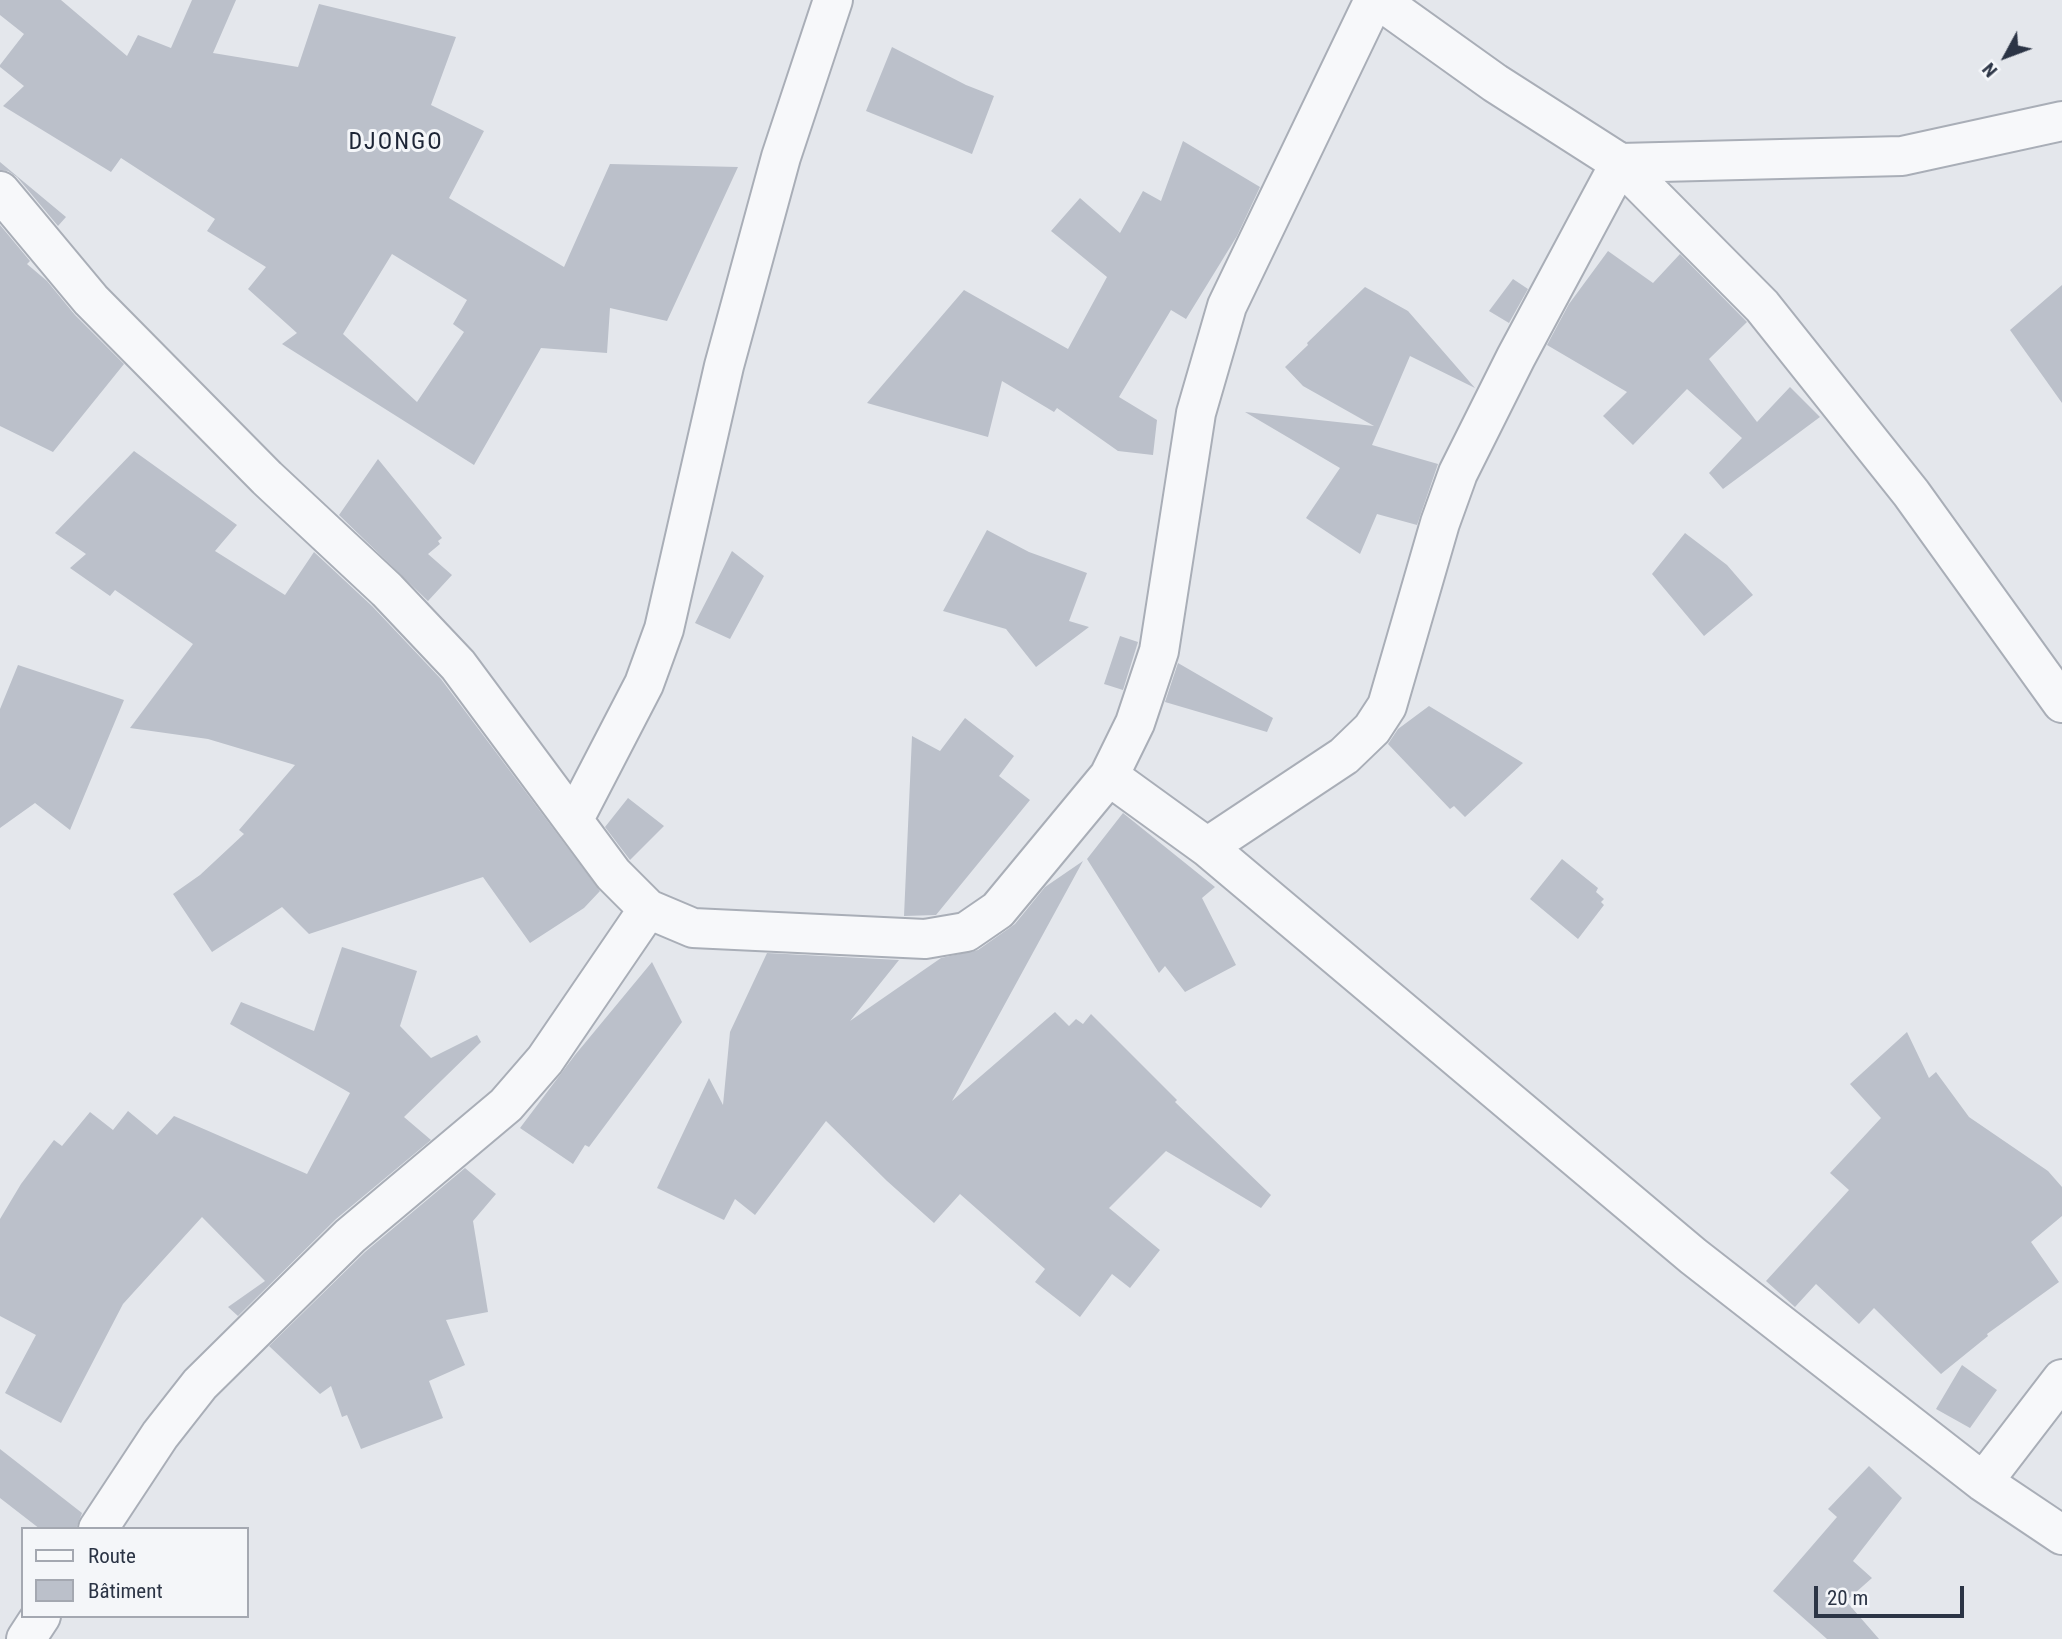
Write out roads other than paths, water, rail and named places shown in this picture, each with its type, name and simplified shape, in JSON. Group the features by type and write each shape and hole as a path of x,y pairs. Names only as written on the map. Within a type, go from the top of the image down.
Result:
{"street":[{"path":"574,819 644,684 664,629 724,366 781,158 833,0"},
{"path":"0,191 91,300 267,478 387,590 458,665 613,874 648,909 693,928 925,939 966,932 999,910 1109,776 1135,723 1159,651 1196,413 1227,306 1377,0 1495,83 1620,163 1762,306 1911,493 2062,703"},
{"path":"1620,163 1902,156 2062,121"},
{"path":"1207,847 1344,756 1372,729 1387,706 1440,523 1458,473 1516,357 1620,163"},
{"path":"1109,776 1207,847 1684,1248 1983,1482 2062,1535"},
{"path":"99,1527 160,1435 200,1384 351,1236 506,1105 545,1060 648,909"},
{"path":"1983,1482 2062,1379"},
{"path":"26,1639 40,1618"}],"district":[{"name":"DJONGO","path":"396,143"}]}
